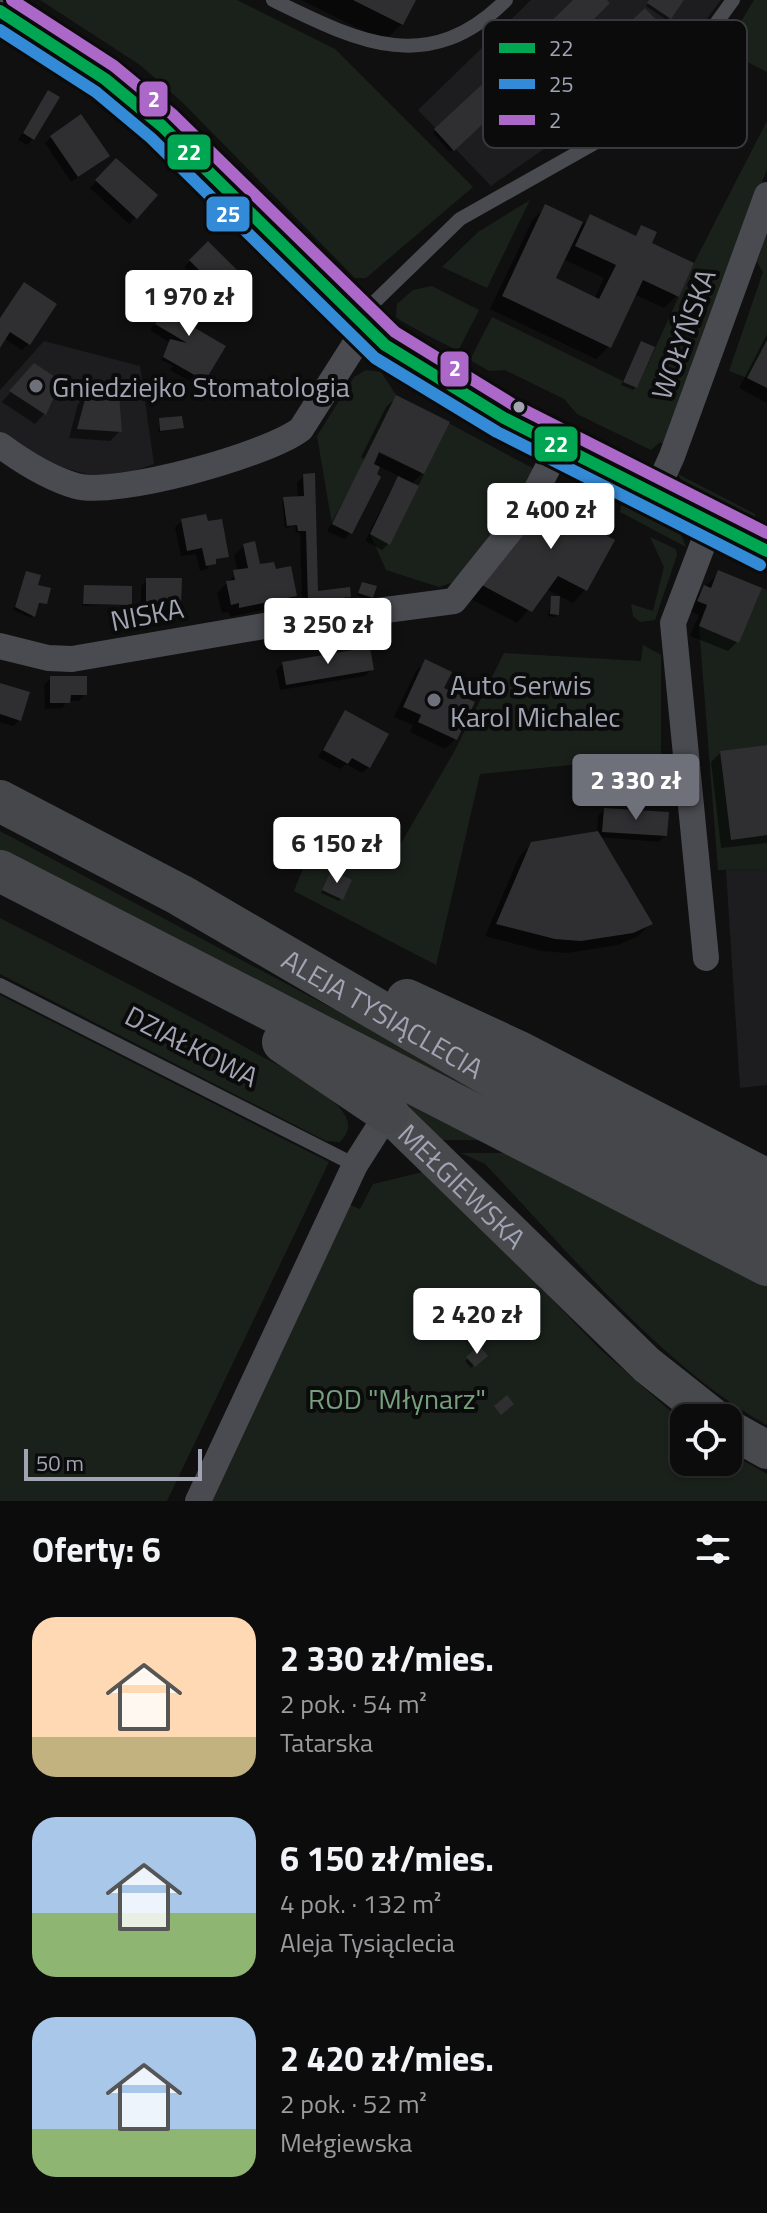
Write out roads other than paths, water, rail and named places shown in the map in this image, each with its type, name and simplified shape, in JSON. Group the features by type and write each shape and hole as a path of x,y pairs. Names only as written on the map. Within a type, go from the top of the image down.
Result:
{"main road":[{"name":"ALEJA TYSIĄCLECIA","path":"0,801 180,895 503,1083 767,1221"},
{"name":"ALEJA TYSIĄCLECIA","path":"0,871 767,1265"},
{"path":"180,895 517,1051 767,1180"},
{"path":"123,934 388,1113"},
{"name":"MEŁGIEWSKA","path":"388,1113 647,1365 696,1404"},
{"path":"742,1436 767,1450"}],"street":[{"path":"0,11 129,97 385,345 467,397 767,551"},
{"name":"WOŁYŃSKA","path":"655,494 672,456 767,195"},
{"path":"0,445 46,473 77,486 96,489 139,484 273,445 301,429 362,323"},
{"name":"NISKA","path":"0,646 48,658 83,658 264,626 454,601 525,512 559,446"},
{"path":"706,958 673,638 676,608 711,523"},
{"path":"198,1501 355,1165 388,1113"}],"lane":[{"path":"273,0 349,36 383,46 414,48 463,33 506,0"},
{"path":"719,20 733,0"},
{"path":"362,323 460,219 586,148"},
{"name":"DZIAŁKOWA","path":"0,985 355,1165"}],"place":[{"name":"Gniedziejko Stomatologia","path":"36,386"},
{"name":"Auto Serwis Karol Michalec","path":"434,700"}],"park label":[{"name":"ROD \"Młynarz\"","path":"397,1398"}]}
